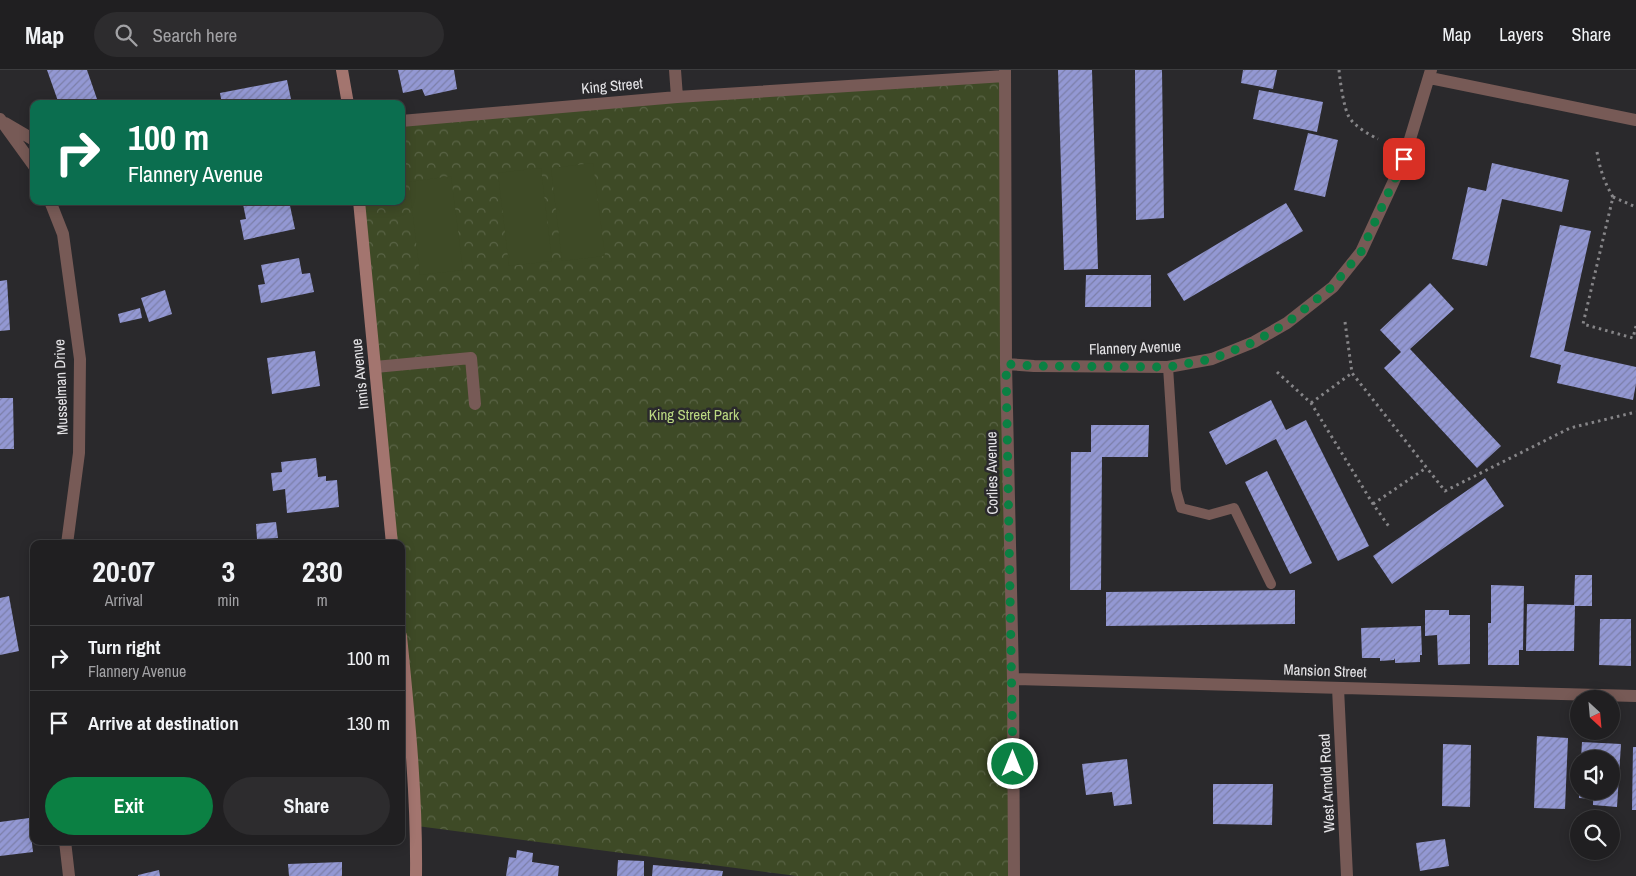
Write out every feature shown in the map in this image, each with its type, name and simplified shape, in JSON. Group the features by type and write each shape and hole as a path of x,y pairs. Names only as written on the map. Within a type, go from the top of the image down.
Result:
{"main road":[{"path":"342,70 347,100"},
{"name":"Innis Avenue","path":"359,205 392,540"},
{"path":"405,675 414,763 417,826 416,876"}],"street":[{"path":"675,70 677,97"},
{"name":"King Street","path":"405,121 677,97 1005,73"},
{"name":"Corlies Avenue","path":"1005,73 1006,364 1013,679 1014,876"},
{"path":"1431,74 1636,120"},
{"name":"Flannery Avenue","path":"1006,364 1168,367 1212,359 1254,342 1287,323 1332,287 1361,252 1404,159 1431,74"},
{"path":"0,120 30,138"},
{"path":"0,120 30,161"},
{"name":"Musselman Drive","path":"52,205 63,234 80,359 79,453 68,540"},
{"path":"376,367 471,358 475,404"},
{"name":"Mansion Street","path":"1013,679 1636,696"},
{"name":"West Arnold Road","path":"1338,688 1347,876"},
{"path":"66,845 70,876"}],"lane":[{"path":"1168,367 1176,490 1181,508 1208,515 1234,508 1271,584"}],"path":[{"path":"1339,70 1349,118 1368,134 1378,139"},
{"path":"1597,152 1600,169 1606,185 1613,196 1636,207"},
{"path":"1613,196 1584,324 1635,338 1636,326"},
{"path":"1345,322 1352,373 1446,491 1570,428 1636,412"},
{"path":"1278,372 1311,403 1373,504 1390,528"},
{"path":"1311,403 1352,373"},
{"path":"1373,504 1426,468"}],"green space":[{"name":"King Street Park","path":"1005,76 1014,876 797,876 417,826 405,684 405,540 392,540 359,205 405,205 405,121"},
{"path":"593,163 605,256 562,261 551,168"},
{"path":"541,168 552,261 509,266 498,173"},
{"path":"451,176 463,270 420,275 409,182"}],"building":[{"path":"47,70 87,70 97,99 58,100"},
{"path":"398,70 454,70 457,89 425,96 422,89 403,93"},
{"path":"1058,70 1092,70 1098,269 1064,270"},
{"path":"1135,70 1162,70 1164,218 1136,220"},
{"path":"1243,70 1277,70 1273,89 1241,83"},
{"path":"287,80 291,100 221,100 220,93"},
{"path":"1259,90 1323,102 1317,132 1253,119"},
{"path":"1308,133 1338,140 1325,197 1294,190"},
{"path":"1492,163 1569,180 1562,212 1502,199 1487,266 1452,259 1468,187 1486,191"},
{"path":"1286,203 1303,231 1184,301 1167,274"},
{"path":"243,205 290,205 295,229 244,240 240,220 246,219"},
{"path":"1560,225 1591,231 1564,351 1636,367 1636,384 1633,400 1557,383 1561,365 1530,357"},
{"path":"299,258 302,274 310,273 314,292 261,303 258,285 265,284 261,265"},
{"path":"1086,275 1151,275 1151,307 1085,307"},
{"path":"7,280 10,330 0,331 0,281"},
{"path":"1430,283 1454,309 1410,349 1501,446 1477,468 1384,368 1401,352 1380,330"},
{"path":"165,290 172,314 149,322 141,298"},
{"path":"140,308 142,318 120,323 118,314"},
{"path":"315,351 320,386 272,394 267,358"},
{"path":"0,398 13,398 14,449 0,449"},
{"path":"1271,400 1286,430 1306,420 1369,546 1338,561 1276,439 1226,465 1209,432"},
{"path":"1091,425 1149,425 1148,457 1102,457 1101,590 1070,590 1071,452 1091,452"},
{"path":"316,458 318,477 326,476 326,481 337,480 339,507 287,513 285,489 273,491 271,473 282,472 281,462"},
{"path":"1267,471 1312,563 1290,574 1245,482"},
{"path":"1485,478 1504,506 1392,584 1373,556"},
{"path":"276,522 278,538 257,539 256,524"},
{"path":"1575,575 1592,575 1592,606 1575,606 1574,651 1526,651 1527,604 1574,605"},
{"path":"1491,585 1524,586 1523,650 1519,650 1519,665 1488,665 1488,623 1491,623"},
{"path":"1295,590 1295,624 1106,626 1106,592"},
{"path":"9,596 19,651 0,655 0,598"},
{"path":"1425,610 1449,610 1449,615 1470,615 1470,664 1438,665 1437,635 1425,636"},
{"path":"1600,619 1631,619 1631,666 1599,665"},
{"path":"1421,626 1422,655 1420,655 1420,662 1395,663 1395,658 1394,660 1380,661 1380,658 1362,658 1361,628"},
{"path":"1537,736 1568,738 1565,809 1534,808"},
{"path":"1582,742 1621,744 1620,760 1620,750 1582,750"},
{"path":"1443,744 1471,745 1470,807 1442,806"},
{"path":"1633,747 1636,747 1636,810 1632,810"},
{"path":"1127,759 1132,804 1114,806 1112,792 1086,795 1082,764"},
{"path":"1213,784 1273,784 1272,825 1213,824"},
{"path":"1593,800 1617,800 1617,807 1593,805"},
{"path":"29,818 30,845 32,845 33,852 0,856 0,822"},
{"path":"1445,839 1449,866 1420,871 1416,843"},
{"path":"517,850 533,853 532,862 559,866 558,876 506,876 509,857 516,858"},
{"path":"618,860 644,861 644,876 617,876"},
{"path":"342,862 342,876 289,876 288,864"},
{"path":"653,865 723,871 722,876 652,876"},
{"path":"159,870 160,876 138,876 138,875"}],"route":[{"path":"1013,764 1006,364 1168,367 1212,359 1254,342 1287,323 1332,287 1361,252 1404,159"}]}
